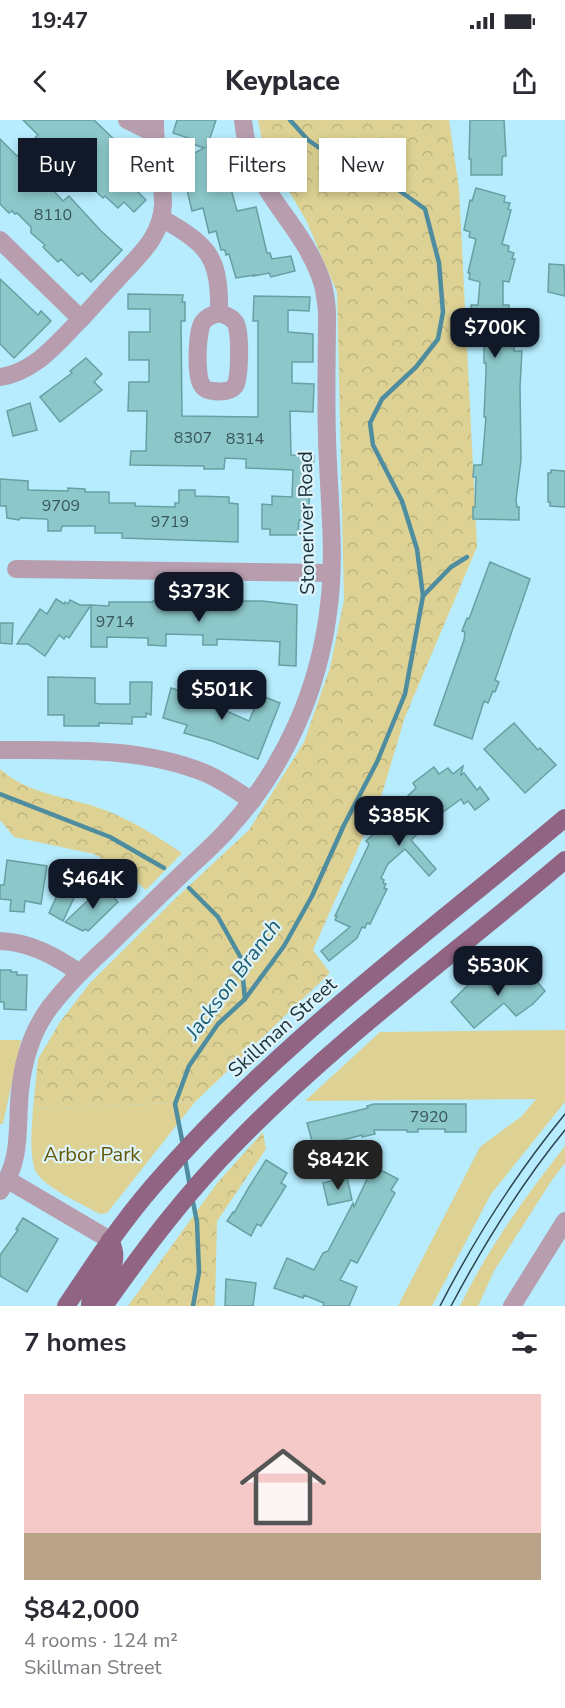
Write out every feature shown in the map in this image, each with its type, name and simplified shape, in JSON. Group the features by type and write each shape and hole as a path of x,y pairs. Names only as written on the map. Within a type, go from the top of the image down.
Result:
{"main road":[{"name":"Skillman Street","path":"66,1306 121,1225 198,1137 360,987 565,818"},
{"path":"104,1306 140,1254 184,1198 250,1129 341,1046 565,860"},
{"path":"436,923 457,950"},
{"path":"90,1306 95,1291 113,1264 115,1251 110,1240"}],"street":[{"path":"0,378 25,370 38,362 146,249 155,236 161,218 161,180 155,127 127,120"},
{"name":"Stoneriver Road","path":"4,1185 16,1157 20,1093 28,1051 40,1022 80,973 228,830 252,801 295,729 309,695 326,627 332,573 332,513 328,460 325,292 309,254 260,181 250,159 244,136 243,120"},
{"path":"161,218 191,235 205,248 214,263 218,278 219,313"},
{"path":"0,240 81,319"},
{"path":"16,569 332,573"},
{"path":"0,750 124,753 165,760 205,773 231,786 252,801"},
{"path":"0,941 29,945 46,952 80,973"},
{"path":"4,1185 110,1240"},
{"path":"512,1306 565,1221"}],"green space":[{"path":"258,120 449,120 459,188 477,547 405,717 382,794 313,950 330,973 195,1102 33,1109 38,1059 60,1022 90,983 249,830 304,742 330,668 344,600 337,292 306,220 289,192 307,192 307,138 262,138"},
{"path":"0,769 11,778 36,790 102,809 124,818 182,853 146,890 125,872 94,854 14,837 0,820"},
{"path":"565,1030 565,1102 491,1194 432,1306 398,1306 480,1147 522,1116 536,1099 305,1101 380,1032"},
{"path":"0,1040 21,1040 3,1124 0,1124"},
{"name":"Arbor Park","path":"195,1102 107,1213 100,1214 64,1195 45,1182 35,1170 31,1147 33,1109"},
{"path":"263,1132 266,1149 217,1221 215,1306 128,1306 218,1182"},
{"path":"565,1146 565,1163 494,1271 478,1306 460,1306 508,1223"}],"building":[{"path":"23,120 94,120 113,138 109,138 109,192 138,192 146,200 134,212 124,202 118,208 105,196 103,198 97,192 97,138 35,138 38,135"},
{"path":"177,120 216,120 210,138 207,138 207,192 232,192 237,211 256,207 267,253 270,253 272,259 291,256 295,271 271,277 269,273 236,278 229,254 226,255 225,250 221,250 216,231 209,233 203,208 192,211 187,192 195,192 195,153 204,148 195,145 195,138 173,133"},
{"path":"470,120 504,120 506,156 502,159 502,175 471,175"},
{"path":"0,139 17,156 18,192 55,192 63,201 69,196 122,250 91,282 82,273 78,276 61,259 58,262 43,247 45,245 31,233 31,227 17,213 12,211 9,213 0,204"},
{"path":"476,188 505,196 504,202 510,203 508,209 511,210 502,244 509,246 508,251 514,253 512,259 515,259 509,282 503,281 503,305 509,305 509,311 515,311 514,351 522,351 521,460 516,500 517,507 519,507 519,520 473,519 476,477 473,477 474,465 482,465 486,417 484,417 486,363 484,363 484,342 471,339 471,334 465,334 466,310 471,310 471,305 478,305 480,282 469,279 470,273 468,273 476,239 469,237 470,232 464,230 470,200 472,201"},
{"path":"549,264 564,265 565,296 548,292"},
{"path":"0,279 38,315 41,311 51,321 14,358 0,344"},
{"path":"128,294 183,295 185,321 181,321 182,416 258,417 258,321 253,321 254,296 310,297 309,311 288,310 288,332 313,334 313,362 292,362 292,383 314,384 313,412 290,411 291,455 314,456 313,471 310,471 309,510 305,510 304,520 299,520 298,535 270,535 270,529 262,529 262,504 272,505 272,496 292,497 293,470 246,468 246,459 225,458 224,469 204,469 204,466 130,465 131,451 146,451 147,411 128,411 129,382 149,382 149,360 129,360 129,332 150,332 150,309 128,309"},
{"path":"86,358 102,374 94,382 102,390 60,422 40,397 72,373 70,371"},
{"path":"30,403 37,430 13,436 7,411"},
{"path":"551,470 565,471 565,507 550,506 548,502 548,473 551,473"},
{"path":"0,479 28,481 28,490 68,491 68,488 85,489 85,492 109,492 109,503 135,503 135,506 175,507 175,503 179,503 179,490 195,490 195,496 229,497 229,503 238,504 238,542 122,538 122,533 95,533 95,526 62,526 61,531 48,531 48,520 46,519 7,518 6,506 0,506"},
{"path":"490,562 530,579 495,680 499,682 488,703 484,701 472,739 434,725 464,640 465,632 462,631 467,618 469,619"},
{"path":"56,599 64,604 65,602 68,604 70,600 80,605 91,605 69,638 66,636 64,639 59,635 45,656 28,644 17,644 40,609 47,614"},
{"path":"262,601 297,605 296,666 279,665 280,642 270,641 217,639 217,645 203,645 203,635 166,634 166,646 148,645 148,638 107,637 107,647 91,647 91,605 109,606 109,602"},
{"path":"0,623 13,623 12,644 0,643"},
{"path":"48,677 95,678 95,703 100,704 130,704 130,682 152,682 151,715 146,713 146,717 132,717 132,724 99,723 99,726 64,726 64,715 48,715"},
{"path":"171,688 194,695 196,690 218,696 215,706 249,721 260,695 280,703 258,759 184,733 187,725 163,718"},
{"path":"514,723 538,750 540,748 556,765 525,793 484,749"},
{"path":"463,766 461,775 464,773 477,790 480,787 489,799 475,810 468,801 464,804 461,799 411,840 436,869 429,876 405,849 388,864 381,878 386,884 384,888 387,889 370,924 367,923 365,928 362,927 357,938 329,961 321,951 350,927 335,920 337,916 335,916 369,844 366,841 392,817 389,814 416,788 413,783 434,767 439,774 448,768 453,774"},
{"path":"7,860 47,866 41,904 25,901 24,912 10,911 11,900 0,899 0,885 4,885"},
{"path":"70,868 85,875 63,921 49,913"},
{"path":"103,886 118,902 88,931 85,929 83,931 65,922"},
{"path":"524,966 545,991 533,1004 516,1016 504,1003 474,1028 451,1002 481,976 494,991 505,979"},
{"path":"0,970 11,970 11,972 17,972 17,975 27,975 26,1010 4,1009 4,1002 0,1002"},
{"path":"374,1104 466,1104 466,1132 445,1132 445,1129 418,1129 418,1132 374,1130 375,1134 362,1137 362,1135 314,1148 307,1123 368,1108 367,1106"},
{"path":"266,1160 287,1173 281,1183 286,1186 261,1226 257,1224 251,1236 227,1221"},
{"path":"373,1166 398,1179 391,1190 395,1193 357,1263 351,1260 340,1280 357,1287 349,1306 323,1306 324,1303 304,1295 303,1298 274,1288 287,1258 314,1270 323,1253 328,1251 353,1203 354,1207"},
{"path":"347,1177 352,1200 328,1205 323,1183"},
{"path":"23,1218 58,1239 27,1292 0,1276 0,1255 18,1230 16,1229"},
{"path":"226,1279 256,1283 253,1306 225,1306"}],"waterway":[{"name":"Jackson Branch","path":"183,1145 175,1104 189,1066 218,1024 245,999 284,946 312,896 344,825 377,762 405,694 423,596 417,549 402,501 373,445 370,423 382,399 416,367 438,339 443,312 439,263 425,209 379,176 340,162 308,140 290,120"},
{"path":"423,596 451,567 467,557"},
{"path":"0,794 110,837 164,868"},
{"path":"189,888 218,917 241,958 245,999"},
{"name":"Jackson Branch","path":"185,1159 190,1186"},
{"name":"Jackson Branch","path":"192,1197 197,1222 199,1272 193,1306"}],"tram line":[{"path":"440,1306 497,1207 529,1160 565,1114"},
{"path":"451,1306 504,1215 565,1130"}]}
